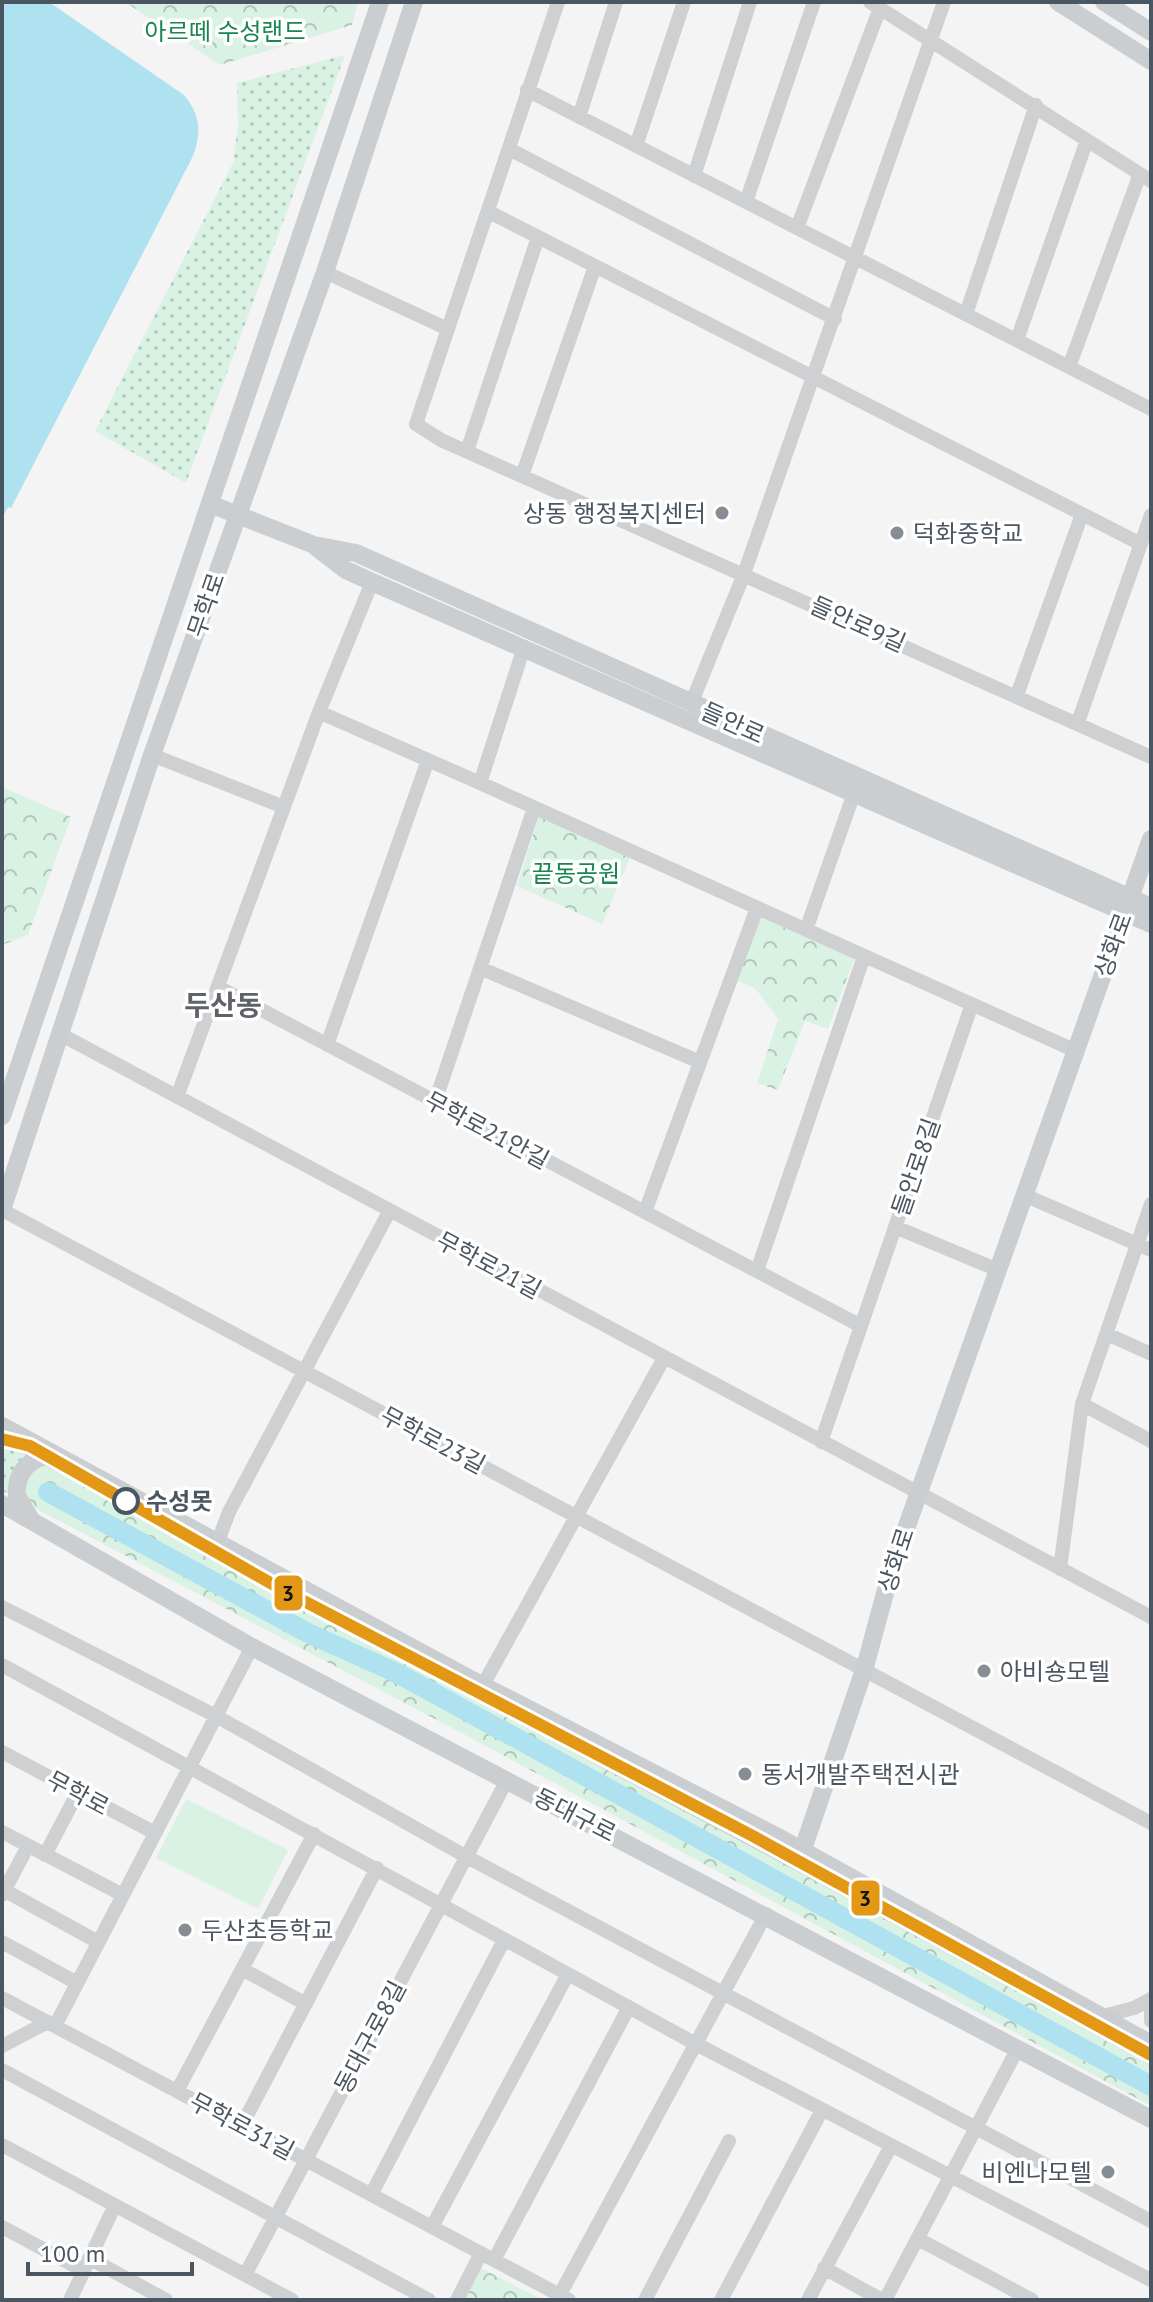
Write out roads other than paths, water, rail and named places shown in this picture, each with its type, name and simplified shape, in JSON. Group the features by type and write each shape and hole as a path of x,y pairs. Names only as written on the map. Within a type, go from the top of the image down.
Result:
{"main road":[{"name":"무학로","path":"2,1116 380,2"},
{"name":"무학로","path":"2,1210 152,755 325,272 414,2"},
{"path":"1058,2 1151,61"},
{"path":"1104,2 1123,7 1151,32"},
{"name":"들안로","path":"210,504 314,545 356,553 1127,905 1151,924"},
{"name":"들안로","path":"314,545 346,570 372,582 854,793 1127,905 1151,907"},
{"name":"상화로","path":"802,1852 865,1667 891,1571 1151,839"},
{"path":"2,1426 217,1544 802,1852 1151,2044"},
{"path":"33,1521 18,1501 19,1478 34,1460 58,1456"},
{"name":"동대구로","path":"2,1504 252,1647 766,1914 1151,2119"}],"street":[{"path":"325,272 448,329 558,2"},
{"path":"579,117 616,2"},
{"path":"636,146 684,2"},
{"path":"694,176 750,2"},
{"path":"746,202 814,2"},
{"path":"691,704 744,574 857,259 944,2"},
{"path":"797,228 875,5 1145,177 1069,367"},
{"path":"527,90 1151,409"},
{"path":"966,314 1036,105"},
{"path":"1017,340 1087,140"},
{"path":"509,149 835,319"},
{"path":"489,212 1141,544"},
{"path":"467,451 538,237"},
{"path":"522,476 595,266"},
{"name":"들안로9길","path":"448,329 416,424 522,476 1078,722"},
{"path":"1017,695 1082,514"},
{"path":"1151,515 1078,722 1151,757"},
{"path":"177,1097 319,712 372,582"},
{"path":"480,783 524,647"},
{"path":"319,712 1076,1051"},
{"path":"152,755 284,807"},
{"path":"327,1045 428,760"},
{"path":"806,930 854,793"},
{"path":"435,1102 534,808"},
{"path":"645,1212 757,908"},
{"path":"757,1271 864,956"},
{"path":"480,968 700,1062"},
{"name":"무학로21안길","path":"218,987 861,1326"},
{"name":"들안로8길","path":"821,1442 972,1004"},
{"name":"무학로21길","path":"60,1034 1151,1617"},
{"path":"1024,1195 1144,1247"},
{"path":"1060,1569 1082,1404 1107,1334 1144,1247 1151,1204"},
{"name":"무학로23길","path":"2,1210 865,1667 1151,1823"},
{"path":"217,1544 229,1512 302,1371 389,1212"},
{"path":"895,1227 998,1270"},
{"path":"1107,1334 1151,1354"},
{"path":"483,1685 664,1358"},
{"path":"1082,1404 1151,1441"},
{"path":"2,1607 216,1716 467,1857 1151,2221"},
{"path":"2,2046 52,2024 77,1983 252,1647"},
{"path":"2,1665 696,2044 1151,2280"},
{"name":"무학로","path":"2,1752 155,1833"},
{"name":"동대구로8길","path":"245,2275 507,1780"},
{"path":"45,1855 78,1792"},
{"path":"2,1832 123,1895"},
{"path":"177,2091 314,1834"},
{"path":"28,1846 3,1891 98,1942"},
{"path":"242,2125 377,1868"},
{"path":"562,2298 766,1914"},
{"path":"371,2195 504,1940"},
{"path":"2,1942 77,1983"},
{"path":"242,1969 306,2004"},
{"path":"432,2227 568,1974"},
{"name":"무학로31길","path":"2,1998 562,2298"},
{"path":"1099,2017 1134,2008 1151,1999"},
{"path":"457,2300 488,2257 629,2007"},
{"path":"1151,2009 1151,2021"},
{"path":"824,2268 883,2300 1018,2048"},
{"path":"2,2070 429,2300"},
{"path":"721,2300 822,2110"},
{"path":"645,2300 729,2141"},
{"path":"2,2145 292,2300"},
{"path":"808,2300 891,2146"},
{"path":"70,2300 115,2205"},
{"path":"2,2227 166,2300"},
{"path":"918,2239 1032,2300"}],"water":[{"path":"2,2 49,2 184,95 197,118 198,133 192,158 11,508 8,507 2,518"}],"waterway":[{"path":"48,1492 308,1633 399,1674 1151,2086"}],"railway":[{"path":"2,1444 26,1452 136,1510 409,1662 809,1874 1151,2062"}],"place":[{"name":"상동 행정복지센터","path":"722,513"},
{"name":"덕화중학교","path":"897,533"},
{"name":"수성못","path":"126,1501"},
{"name":"아비숑모텔","path":"984,1671"},
{"name":"동서개발주택전시관","path":"745,1774"},
{"name":"두산초등학교","path":"185,1930"},
{"name":"비엔나모텔","path":"1108,2172"}],"district":[{"name":"두산동","path":"223,1004"}],"park label":[{"name":"아르떼 수성랜드","path":"225,31"},
{"name":"끝동공원","path":"576,873"}]}
